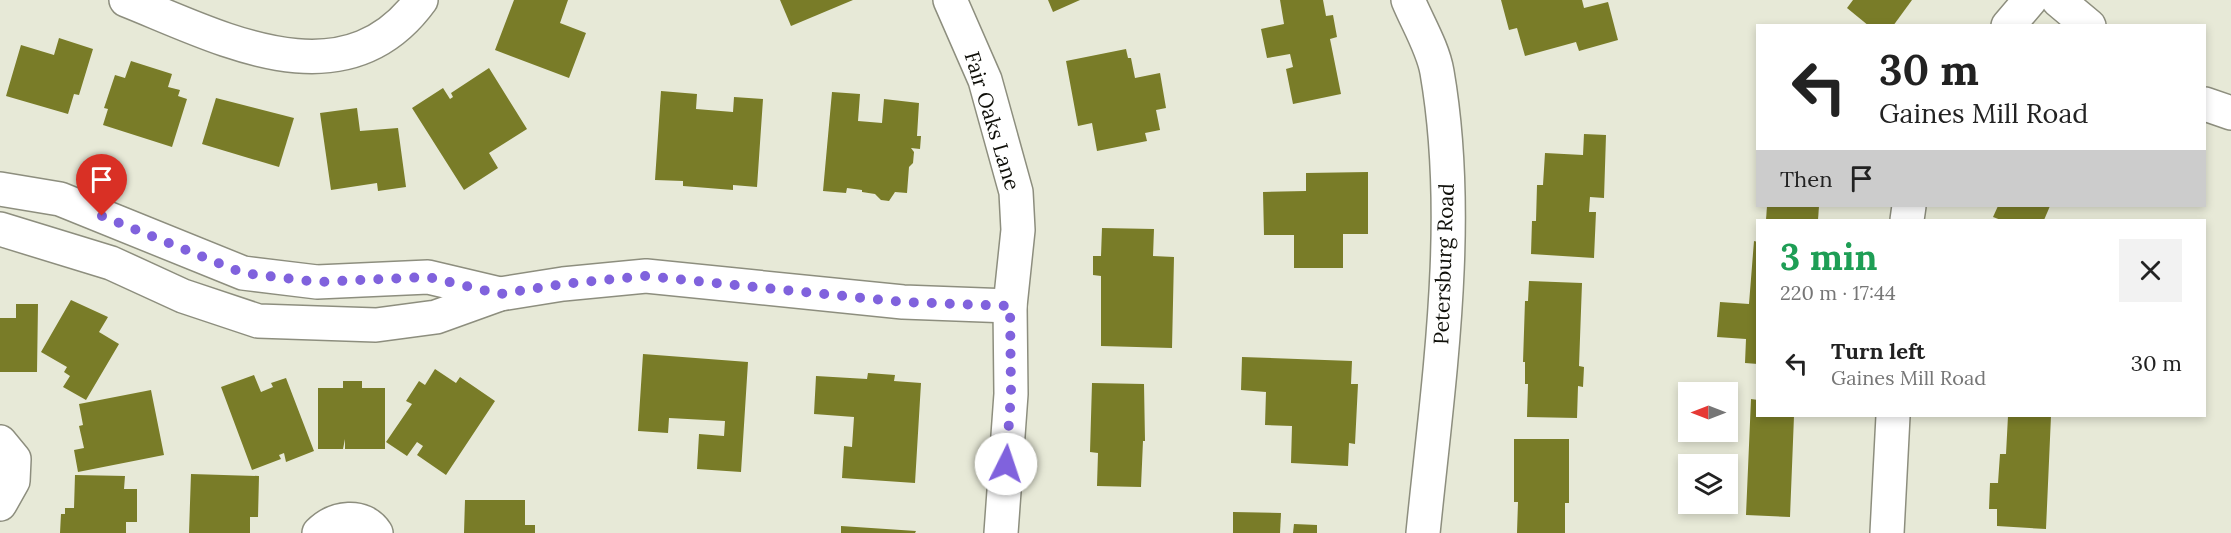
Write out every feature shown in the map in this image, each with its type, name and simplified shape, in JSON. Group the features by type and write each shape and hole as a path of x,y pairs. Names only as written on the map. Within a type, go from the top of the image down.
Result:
{"street":[{"path":"126,0 241,45 277,55 316,58 354,50 388,32 421,0"},
{"name":"Fair Oaks Lane","path":"950,0 985,80 1016,192 1018,230 1010,306 1011,394 1001,533"},
{"name":"Petersburg Road","path":"1408,0 1437,69 1449,187 1442,342 1423,533"},
{"path":"2010,24 2030,0"},
{"path":"2058,0 2087,24"},
{"path":"2206,104 2231,113"},
{"path":"0,189 60,199 243,273 317,282 428,277 500,294"},
{"path":"0,229 111,263 183,296 258,321 376,325 436,316 500,294 563,284 646,276 903,302 1010,306"},
{"path":"1887,533 1893,417"},
{"path":"0,442 14,459 14,481 0,504"},
{"path":"319,533 339,522 356,518 372,526 376,533"}],"building":[{"path":"514,0 568,0 560,23 586,33 569,78 495,50"},
{"path":"780,0 853,0 791,26"},
{"path":"1048,0 1080,0 1053,12"},
{"path":"1280,0 1323,0 1326,16 1333,15 1337,37 1330,39 1341,94 1293,104 1286,69 1293,67 1290,54 1267,58 1261,29 1284,24"},
{"path":"1501,0 1582,0 1584,8 1608,2 1618,40 1579,51 1576,42 1525,56 1517,28 1509,30"},
{"path":"1853,0 1912,0 1894,24 1867,24 1847,8"},
{"path":"59,38 93,49 79,95 74,94 68,114 6,96 21,45 54,55"},
{"path":"1126,49 1128,58 1131,58 1135,78 1160,73 1166,108 1156,110 1160,130 1145,133 1147,141 1097,151 1092,123 1078,126 1066,61"},
{"path":"131,61 172,74 168,87 180,90 178,96 187,99 172,147 103,125 108,109 104,108 115,75 125,78"},
{"path":"489,68 527,129 489,153 498,168 464,190 412,108 443,88 450,99 453,97 451,93"},
{"path":"661,91 697,94 696,109 733,112 734,97 763,99 757,187 733,185 733,190 683,186 683,181 655,180"},
{"path":"832,92 860,94 858,121 882,123 884,99 919,103 917,136 921,136 920,149 911,148 914,152 913,163 909,167 907,193 895,192 889,201 881,200 875,194 862,192 862,190 847,188 846,193 823,191"},
{"path":"216,98 294,118 279,167 202,144"},
{"path":"357,108 360,131 398,128 406,187 378,191 377,183 331,190 320,113"},
{"path":"1584,134 1606,135 1604,198 1590,197 1589,212 1596,212 1594,258 1531,254 1532,221 1536,221 1537,185 1543,185 1545,153 1583,155"},
{"path":"1368,172 1368,234 1343,234 1343,268 1294,268 1294,235 1264,235 1263,192 1306,191 1306,173"},
{"path":"1767,207 1819,207 1818,219 1766,219"},
{"path":"1998,207 2050,207 2044,219 1993,217"},
{"path":"1102,228 1154,229 1153,256 1174,257 1172,348 1101,346 1101,276 1093,275 1093,256 1101,256"},
{"path":"1754,241 1756,242 1756,364 1745,363 1746,339 1717,337 1720,302 1749,304"},
{"path":"1529,281 1582,283 1579,366 1584,367 1583,387 1578,386 1577,418 1527,417 1528,384 1525,384 1525,362 1523,362 1525,301 1528,301"},
{"path":"71,300 108,317 99,332 119,344 86,400 63,387 70,376 64,372 67,367 41,352"},
{"path":"16,304 38,304 37,372 0,372 0,318 16,318"},
{"path":"643,354 748,362 741,472 697,469 699,434 724,436 725,421 669,418 668,433 638,431"},
{"path":"1242,357 1352,361 1351,384 1358,384 1355,444 1349,443 1348,466 1291,463 1292,426 1265,425 1266,392 1241,390"},
{"path":"435,369 456,383 460,377 495,401 446,475 417,455 423,446 417,442 407,456 386,442 412,404 406,401 419,381 425,385"},
{"path":"868,373 895,375 894,381 921,383 915,483 842,478 844,446 852,447 854,417 814,414 816,376 867,379"},
{"path":"254,375 261,392 273,387 271,383 286,378 314,451 286,462 284,453 279,455 281,459 252,470 221,387"},
{"path":"343,381 362,381 362,388 385,388 385,449 345,449 345,439 343,449 318,449 318,388 343,388"},
{"path":"1092,383 1144,384 1145,441 1143,441 1141,487 1097,486 1098,453 1090,452"},
{"path":"151,390 164,455 78,472 74,450 84,448 79,426 83,425 79,404"},
{"path":"1751,399 1756,400 1756,417 1794,417 1790,517 1746,515"},
{"path":"2008,417 2051,417 2046,529 1997,526 1997,509 1989,509 1990,483 1998,483 2000,454 2006,454"},
{"path":"1514,439 1569,439 1569,503 1565,503 1565,533 1517,533 1518,502 1514,502"},
{"path":"191,474 259,476 258,517 250,517 250,533 189,533"},
{"path":"75,475 125,476 124,489 137,489 137,522 126,522 126,533 60,533 61,514 65,514 65,508 74,508"},
{"path":"465,500 525,500 525,525 535,525 535,533 464,533"},
{"path":"1233,512 1281,513 1280,533 1233,533"},
{"path":"1294,524 1317,525 1317,533 1293,533"},
{"path":"841,526 916,531 915,533 841,533"}],"route":[{"path":"102,216 243,273 317,282 428,277 500,294 563,284 646,276 903,302 1010,306 1011,394 1006,464"}]}
